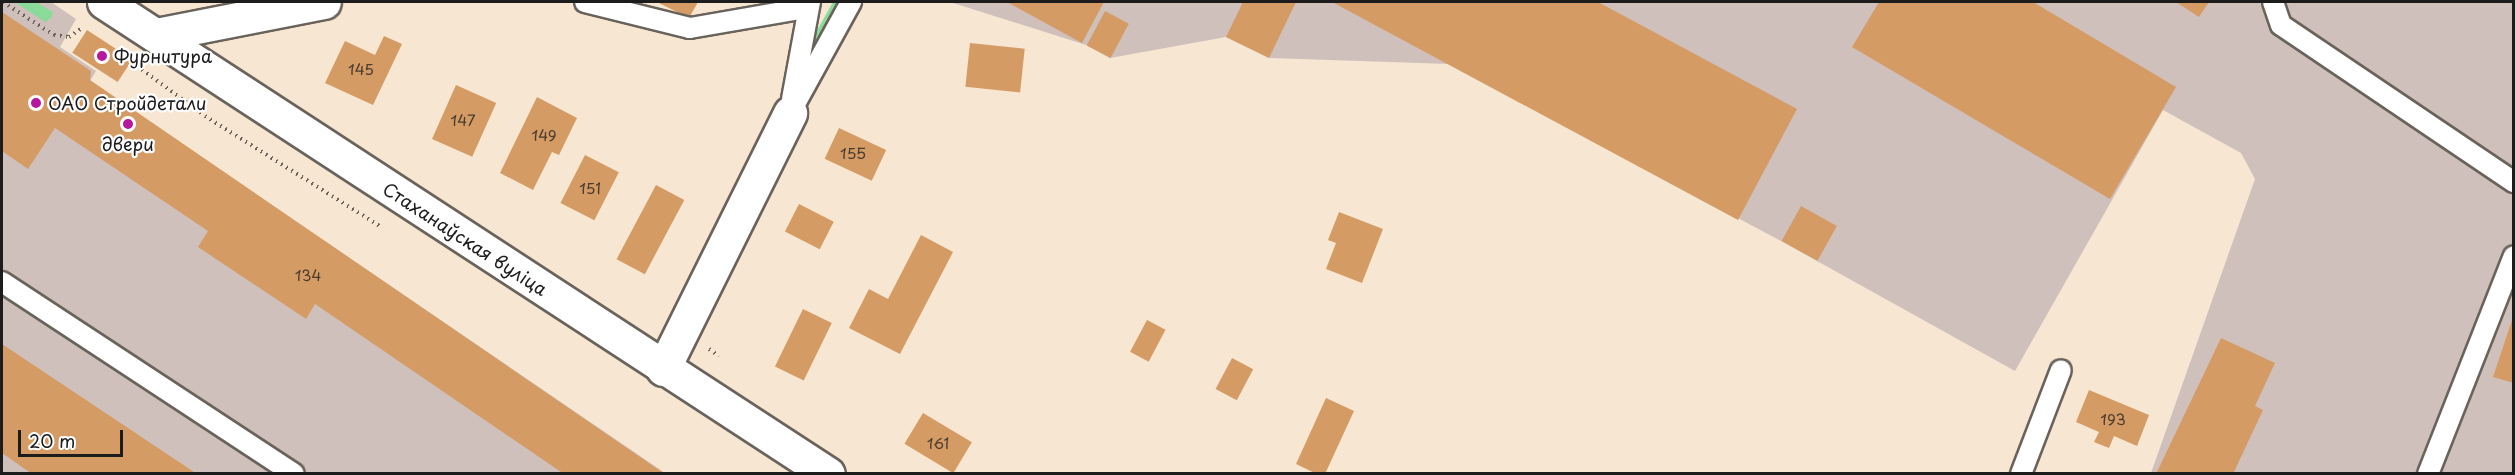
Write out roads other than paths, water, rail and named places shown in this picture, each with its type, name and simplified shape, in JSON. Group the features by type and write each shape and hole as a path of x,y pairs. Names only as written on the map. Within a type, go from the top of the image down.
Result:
{"street":[{"name":"Стаханаўская вуліца","path":"104,2 663,369 828,474"},
{"path":"156,35 324,2"},
{"path":"663,369 790,113"}],"lane":[{"path":"585,2 690,28 808,5 790,113"},
{"path":"790,113 851,2"},
{"path":"2273,2 2281,25 2514,182"},
{"path":"2428,474 2514,255"},
{"path":"2,282 294,474"},
{"path":"2021,474 2061,370"}],"place":[{"name":"Фурнитура","path":"102,56"},
{"name":"ОАО Стройдетали","path":"36,103"},
{"name":"двери","path":"128,124"}]}
